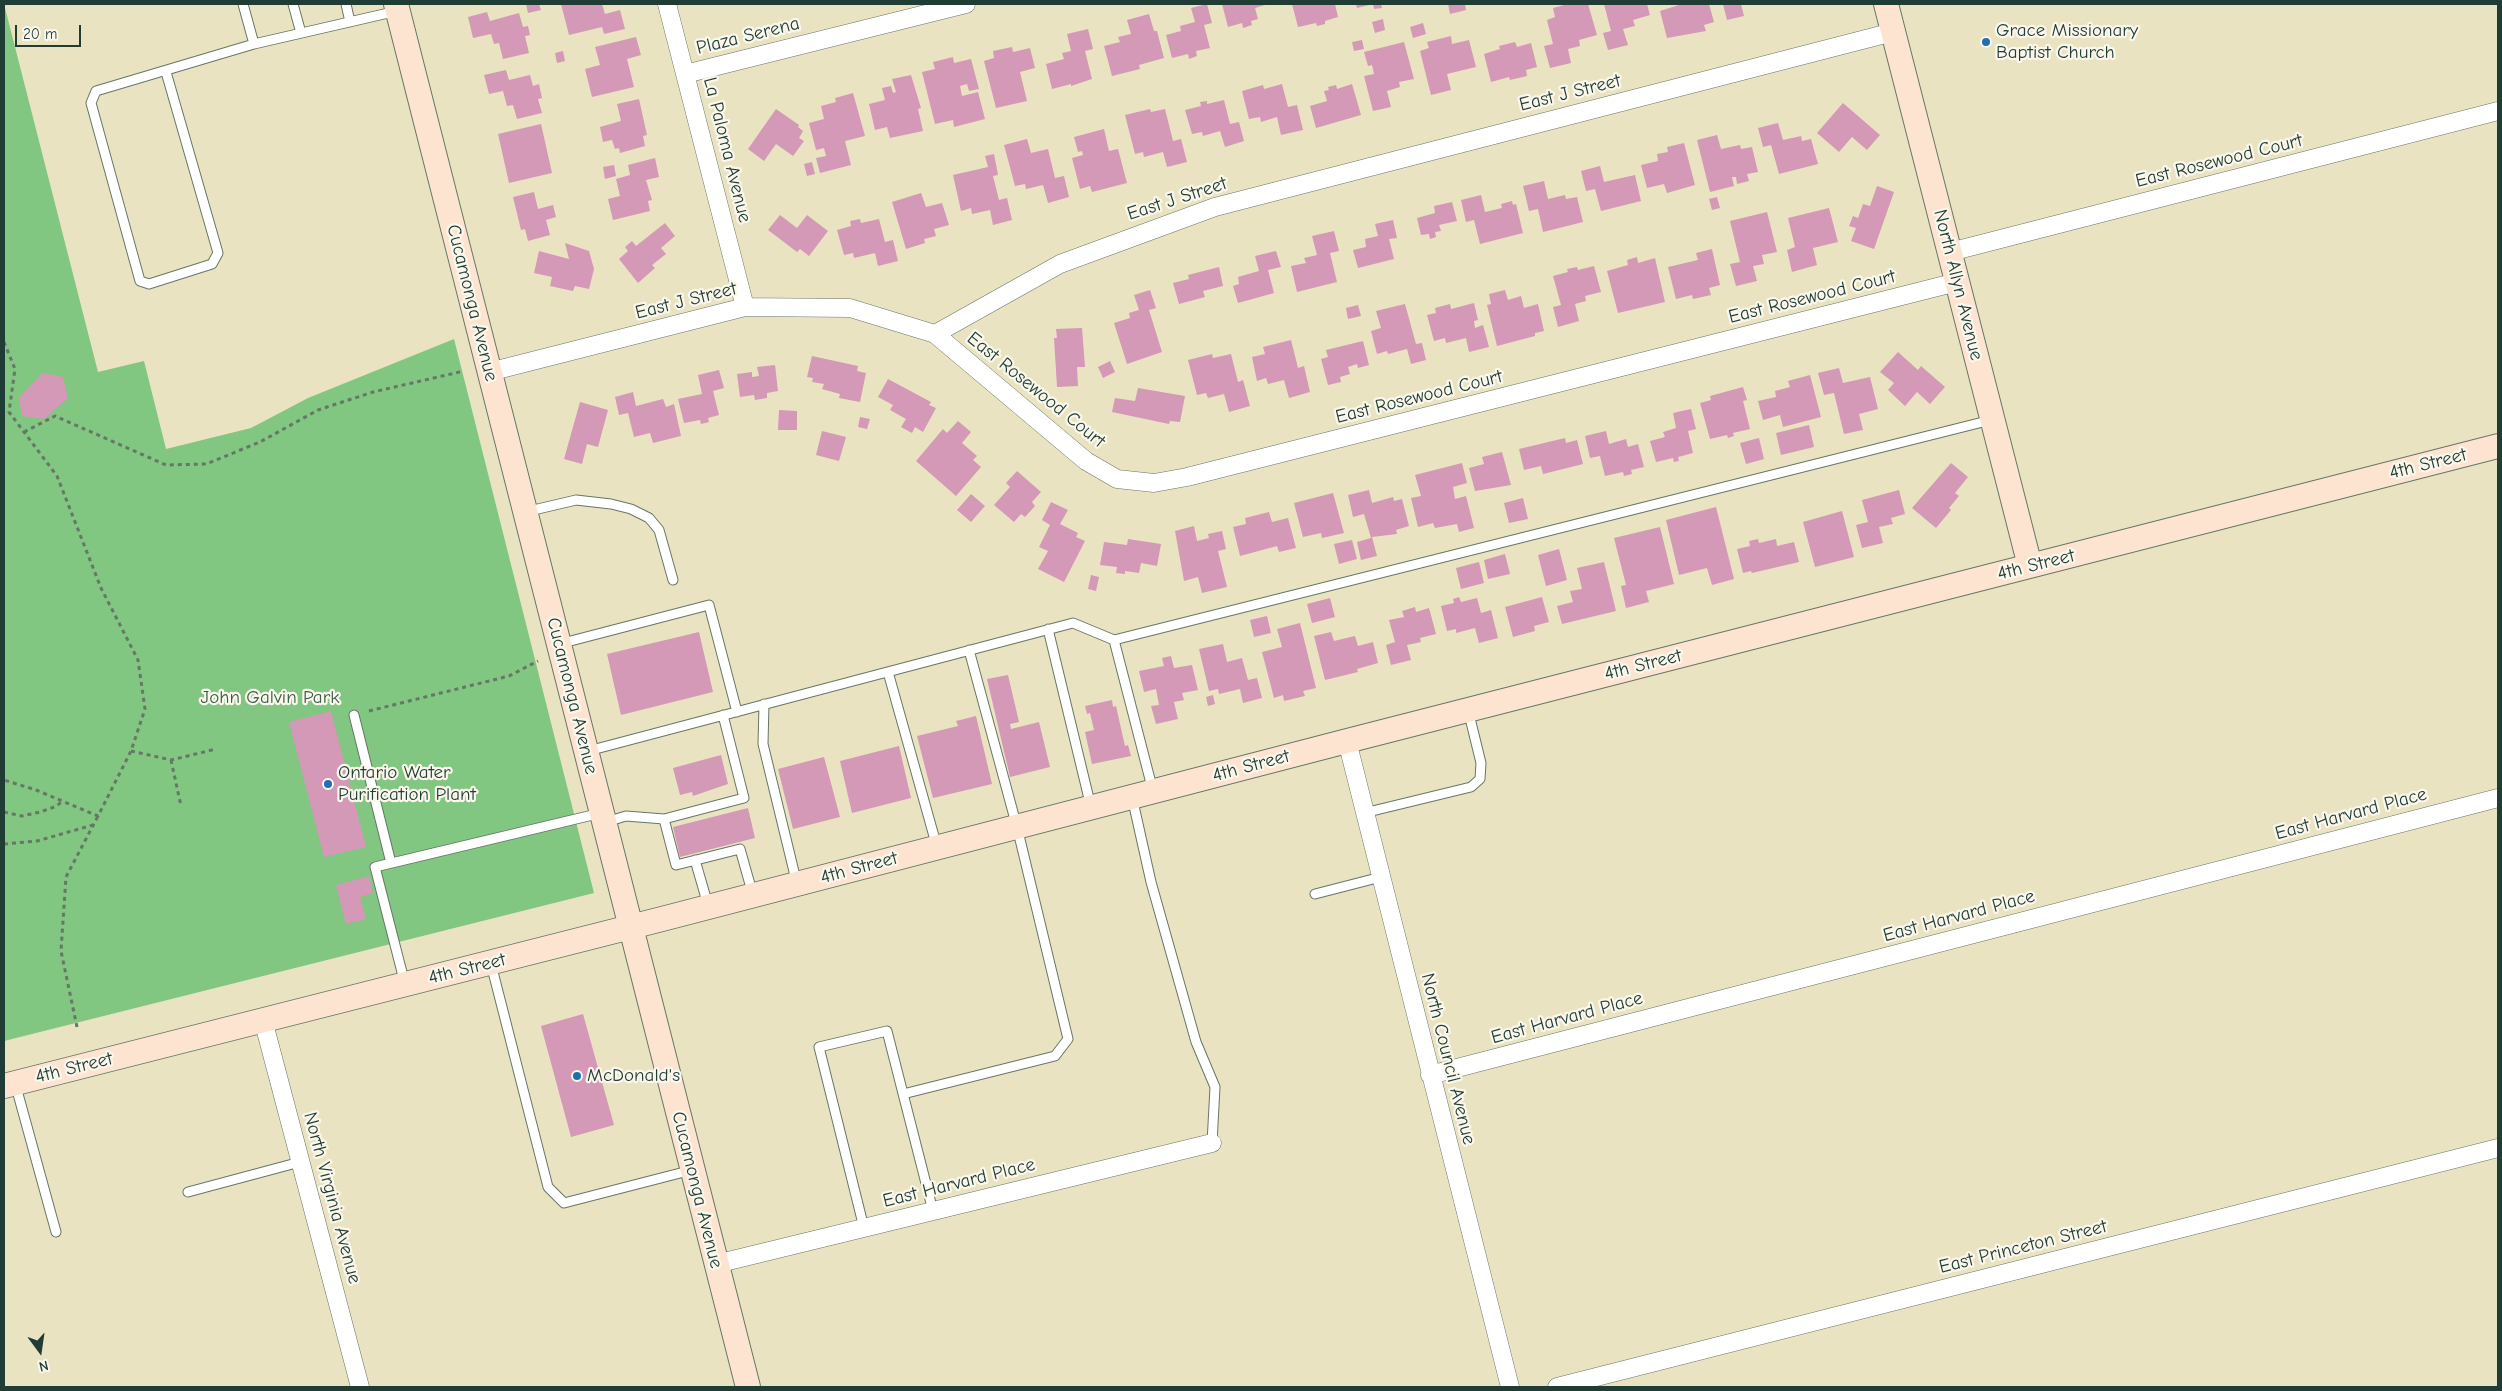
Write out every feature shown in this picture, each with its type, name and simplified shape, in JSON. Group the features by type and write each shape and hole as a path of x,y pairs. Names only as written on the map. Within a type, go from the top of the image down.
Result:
{"main road":[{"name":"North Allyn Avenue","path":"1886,4 2030,566"},
{"name":"Cucamonga Avenue","path":"397,7 748,1387"},
{"name":"4th Street","path":"10,1085 2498,446"}],"street":[{"name":"La Paloma Avenue","path":"667,4 745,307"},
{"name":"Plaza Serena","path":"685,74 966,4"},
{"name":"East J Street","path":"489,372 745,307 850,308 935,334 1060,264 1138,233 1215,207 1893,32"},
{"name":"East Rosewood Court","path":"1950,252 2498,111"},
{"name":"East Rosewood Court","path":"935,334 1086,462 1117,479 1154,483 1187,477 1957,282"},
{"name":"North Council Avenue","path":"1347,741 1510,1387"},
{"name":"East Harvard Place","path":"1430,1075 2498,798"},
{"name":"North Virginia Avenue","path":"263,1020 360,1387"},
{"name":"East Harvard Place","path":"716,1264 1212,1143"},
{"name":"East Princeton Street","path":"1557,1387 2498,1148"}],"lane":[{"path":"243,4 254,44"},
{"path":"294,4 301,33"},
{"path":"346,4 350,22"},
{"path":"166,72 218,253 212,264 149,284 140,281 91,103 96,91 166,72 254,44 350,22 397,7"},
{"path":"586,752 1073,622 1114,640 1992,420"},
{"path":"525,512 576,500 611,504 631,509 649,518 660,530 673,580"},
{"path":"558,644 709,606 737,712"},
{"path":"1048,629 1091,807"},
{"path":"1114,640 1143,794 1151,882 1196,1042 1215,1087 1216,1098 1212,1143"},
{"path":"903,1094 1055,1056 1068,1039 1017,827 969,650"},
{"path":"888,672 937,848"},
{"path":"764,704 763,744 797,884"},
{"path":"1364,813 1471,786 1480,779 1481,763 1468,710"},
{"path":"354,715 391,863"},
{"path":"405,984 375,867 603,817 626,816 664,819 744,798 723,715"},
{"path":"664,819 676,865 740,849 753,895"},
{"path":"695,860 708,907"},
{"path":"1315,894 1381,877"},
{"path":"491,963 548,1187 564,1203 692,1170"},
{"path":"864,1228 819,1048 887,1031 933,1210"},
{"path":"10,1085 56,1232"},
{"path":"188,1192 300,1162"}],"path":[{"path":"4,342 15,369 9,412 57,476 86,544 101,588 138,660 145,709 131,751 66,877 61,952 77,1027"},
{"path":"24,432 55,416 166,465 206,464 260,442 318,410 373,392 464,371"},
{"path":"354,715 509,676 538,661"},
{"path":"131,751 170,760 216,748"},
{"path":"170,760 181,806"},
{"path":"4,780 98,816"},
{"path":"4,812 22,816 57,806 62,801"},
{"path":"4,844 37,841 93,825"}],"green space":[{"name":"John Galvin Park","path":"4,4 98,372 144,361 166,449 251,428 308,398 454,339 594,893 4,1041"}],"building":[{"path":"526,4 539,4 541,10 528,13"},
{"path":"561,4 602,4 605,14 620,10 625,29 604,34 602,27 569,35"},
{"path":"1207,4 1212,23 1204,25 1210,48 1196,51 1197,56 1189,59 1188,54 1172,58 1166,35 1181,31 1180,26 1195,22 1191,8"},
{"path":"1222,4 1268,4 1255,8 1258,19 1251,21 1252,25 1243,28 1242,23 1228,27"},
{"path":"1292,4 1335,4 1338,17 1317,26 1316,23 1298,27"},
{"path":"1356,4 1373,4 1357,8"},
{"path":"1373,4 1381,4 1382,8 1374,9"},
{"path":"1448,4 1465,4 1466,10 1450,14"},
{"path":"1568,4 1588,4 1597,35 1579,40 1580,46 1568,49 1571,63 1550,68 1544,46 1553,44 1547,20 1555,17 1553,8"},
{"path":"1604,4 1647,4 1650,15 1633,20 1635,26 1623,29 1628,45 1608,50 1603,33 1611,31"},
{"path":"1682,4 1709,4 1714,22 1704,25 1706,31 1667,38 1660,11"},
{"path":"1723,4 1741,4 1744,16 1727,20"},
{"path":"487,12 490,21 519,13 523,27 528,26 530,35 525,36 529,53 503,59 499,43 494,44 491,34 473,38 468,17"},
{"path":"1149,14 1154,31 1157,31 1164,58 1139,65 1140,69 1112,76 1104,46 1120,42 1118,37 1131,34 1127,20"},
{"path":"1383,19 1385,30 1375,33 1372,22"},
{"path":"1423,23 1426,34 1413,38 1410,27"},
{"path":"1088,29 1093,49 1085,51 1092,79 1071,86 1071,84 1052,89 1046,64 1064,59 1062,53 1071,51 1067,34"},
{"path":"1451,36 1452,44 1469,40 1476,67 1447,74 1451,90 1431,95 1420,51 1429,48 1427,42"},
{"path":"636,37 641,55 627,59 634,87 592,97 585,69 600,65 595,47"},
{"path":"1362,40 1364,49 1354,51 1352,42"},
{"path":"1404,42 1414,79 1399,82 1400,87 1387,91 1391,107 1373,111 1364,76 1374,74 1372,65 1368,66 1364,52"},
{"path":"1515,42 1517,47 1531,43 1537,67 1526,70 1527,76 1510,80 1509,77 1491,82 1484,54 1500,49 1499,46"},
{"path":"1012,47 1013,52 1030,48 1035,68 1020,72 1027,101 996,108 984,61 994,58 993,51"},
{"path":"563,51 565,61 557,63 555,53"},
{"path":"953,57 954,63 971,59 979,89 969,91 967,84 960,86 962,96 978,92 985,119 954,127 953,120 935,124 922,72 935,69 933,62"},
{"path":"506,70 509,80 530,75 533,86 539,84 542,98 538,99 542,113 517,119 513,105 507,106 503,91 489,94 484,75"},
{"path":"911,75 921,108 918,109 923,131 890,138 887,127 875,130 869,104 885,100 882,88 891,86 893,93 896,92 892,79"},
{"path":"1282,84 1288,107 1297,105 1303,130 1281,135 1277,117 1261,122 1260,117 1249,119 1242,91 1263,85 1264,89"},
{"path":"1352,84 1361,115 1316,128 1310,106 1327,101 1324,91 1329,90 1328,87 1336,85 1337,89"},
{"path":"853,93 865,136 845,141 851,165 820,173 816,158 826,156 824,148 816,150 809,123 824,119 821,106 836,102 835,98"},
{"path":"639,99 647,135 643,136 645,146 620,153 619,148 615,149 612,140 603,142 600,127 621,121 617,104"},
{"path":"1224,100 1230,124 1239,122 1244,141 1225,147 1220,131 1203,136 1202,132 1192,134 1185,110 1201,106 1200,102 1207,101 1207,104"},
{"path":"1843,103 1880,135 1867,150 1852,137 1839,152 1817,133"},
{"path":"776,109 799,125 798,127 803,131 799,138 804,141 793,156 776,144 764,161 748,149"},
{"path":"1150,109 1151,112 1165,109 1173,141 1181,139 1187,162 1167,167 1163,152 1144,157 1143,152 1135,154 1125,115"},
{"path":"1778,123 1783,140 1801,136 1802,141 1811,139 1818,164 1779,174 1771,145 1763,147 1758,128"},
{"path":"541,124 552,173 509,183 498,134"},
{"path":"1104,129 1109,151 1118,149 1127,183 1092,192 1090,186 1080,189 1072,158 1083,155 1082,151 1078,152 1074,137"},
{"path":"1717,135 1721,149 1740,145 1741,149 1752,147 1758,172 1747,174 1749,181 1737,184 1736,177 1732,177 1734,186 1710,192 1697,140"},
{"path":"1027,139 1031,153 1048,149 1055,178 1064,176 1069,197 1048,203 1043,185 1026,189 1025,184 1015,186 1004,145"},
{"path":"1684,143 1695,185 1667,193 1664,184 1647,188 1641,165 1658,161 1657,154 1668,152 1667,147"},
{"path":"994,154 998,175 993,176 999,200 1007,198 1012,220 993,225 990,210 972,214 971,208 961,211 953,175 988,167 985,156"},
{"path":"655,158 659,177 646,180 652,200 648,201 650,211 613,220 608,199 620,196 616,179 630,175 628,165"},
{"path":"812,162 815,174 807,176 804,164"},
{"path":"614,165 616,176 605,179 603,167"},
{"path":"1600,166 1604,182 1635,175 1641,201 1601,211 1595,189 1586,191 1581,171"},
{"path":"1544,181 1548,199 1565,195 1566,199 1577,197 1583,222 1543,232 1538,209 1529,211 1523,186"},
{"path":"1877,186 1894,192 1874,249 1851,241 1856,228 1849,226 1853,216 1858,218 1863,204 1870,206"},
{"path":"534,192 538,209 553,205 556,217 546,220 550,235 528,241 525,229 521,230 513,197"},
{"path":"921,193 926,207 942,203 949,225 934,229 936,236 924,239 925,243 906,249 892,202"},
{"path":"1481,195 1485,212 1502,208 1501,204 1512,201 1513,205 1516,204 1523,233 1480,244 1474,220 1466,222 1461,200"},
{"path":"1717,197 1720,208 1712,210 1709,199"},
{"path":"1452,202 1457,221 1439,225 1441,231 1435,232 1436,237 1430,239 1429,234 1421,235 1417,218 1435,213 1434,206"},
{"path":"1829,208 1838,242 1813,248 1817,265 1792,272 1787,250 1795,247 1788,218"},
{"path":"1767,212 1777,252 1762,255 1764,264 1753,266 1757,281 1736,286 1730,264 1740,262 1730,221"},
{"path":"780,215 797,228 807,215 828,231 809,256 800,249 797,252 768,230"},
{"path":"860,219 861,223 879,219 885,242 893,240 898,261 878,266 875,253 854,258 853,253 844,255 837,230 851,226 850,221"},
{"path":"1393,220 1397,238 1389,239 1394,259 1358,268 1353,250 1366,247 1365,239 1378,236 1375,224"},
{"path":"665,223 675,236 661,248 666,254 652,265 655,268 638,283 619,259 628,251 625,247 632,241 636,246"},
{"path":"1334,231 1339,251 1330,253 1337,282 1297,292 1291,266 1306,263 1304,258 1317,255 1312,236"},
{"path":"565,243 589,251 594,269 589,289 575,286 573,291 550,286 552,277 534,273 539,251 569,259"},
{"path":"1712,249 1720,285 1709,288 1711,295 1693,299 1692,295 1676,299 1668,267 1698,260 1696,253"},
{"path":"1276,251 1281,267 1268,270 1274,293 1238,303 1233,286 1239,284 1238,277 1259,271 1255,256"},
{"path":"1637,257 1638,263 1655,258 1665,302 1618,313 1607,271 1628,265 1627,260"},
{"path":"1594,266 1601,292 1585,296 1586,301 1575,304 1579,321 1558,327 1553,307 1561,305 1553,276 1568,272 1567,269 1577,267 1578,270"},
{"path":"1219,267 1223,286 1203,291 1205,297 1179,304 1173,283 1189,279 1188,275"},
{"path":"1150,290 1156,308 1149,310 1162,352 1127,364 1114,323 1130,318 1129,313 1139,310 1134,295"},
{"path":"1505,290 1508,300 1521,296 1524,308 1538,304 1544,331 1535,333 1535,336 1497,346 1487,305 1491,304 1489,294"},
{"path":"1474,303 1478,320 1474,321 1475,328 1483,325 1489,347 1469,352 1466,338 1446,343 1445,338 1434,341 1427,315 1436,313 1435,308 1450,304 1451,309"},
{"path":"1405,304 1416,344 1422,343 1426,360 1411,364 1407,349 1388,354 1387,351 1377,354 1371,331 1381,328 1376,311"},
{"path":"1358,305 1361,316 1348,319 1346,308"},
{"path":"1082,328 1085,367 1077,367 1078,386 1057,387 1054,338 1057,338 1056,329"},
{"path":"1291,340 1298,368 1304,366 1310,392 1289,398 1284,380 1268,384 1266,378 1257,381 1252,357 1265,354 1263,347"},
{"path":"1363,341 1369,365 1358,368 1357,364 1348,367 1350,374 1340,377 1341,382 1328,385 1321,359 1328,357 1326,350"},
{"path":"1898,352 1918,370 1921,366 1945,387 1930,404 1917,392 1905,406 1888,390 1894,383 1880,372"},
{"path":"1212,354 1213,358 1231,354 1238,382 1243,380 1250,406 1229,412 1224,394 1208,398 1206,393 1197,395 1188,360"},
{"path":"812,356 858,366 857,371 866,373 860,402 839,398 840,394 822,389 824,384 812,382 813,378 807,377"},
{"path":"1110,361 1115,372 1103,378 1098,367"},
{"path":"775,365 778,391 767,393 767,398 755,400 754,395 740,397 737,374 752,372 752,377 759,376 757,367"},
{"path":"1839,368 1843,383 1870,377 1878,409 1859,414 1863,430 1844,434 1834,393 1824,395 1818,373"},
{"path":"719,370 724,388 713,391 719,415 708,418 709,422 701,424 700,420 684,423 678,399 702,394 698,375"},
{"path":"42,373 63,377 68,398 44,419 22,416 19,398"},
{"path":"1810,375 1821,417 1783,427 1780,415 1763,420 1758,401 1776,397 1775,391 1790,387 1788,381"},
{"path":"888,379 931,402 929,405 936,408 923,432 915,427 912,433 901,427 906,419 890,410 893,405 878,397"},
{"path":"1743,387 1747,400 1743,401 1750,429 1733,433 1734,436 1728,438 1727,435 1710,439 1700,403 1711,400 1710,396"},
{"path":"1138,388 1185,396 1180,422 1170,421 1169,424 1112,412 1115,398 1135,401"},
{"path":"633,392 636,406 663,399 666,407 674,404 681,436 653,443 650,433 634,437 628,413 619,415 615,397"},
{"path":"580,402 608,410 598,447 587,444 582,464 564,459"},
{"path":"1691,409 1696,429 1688,431 1693,453 1678,457 1679,461 1674,462 1673,458 1656,462 1650,441 1665,437 1663,432 1676,428 1673,413"},
{"path":"779,410 797,411 797,430 778,430"},
{"path":"860,417 870,419 867,429 858,427"},
{"path":"958,421 971,432 962,443 977,456 973,460 981,467 956,496 916,461 943,429 947,433"},
{"path":"1809,425 1814,447 1781,455 1776,433"},
{"path":"822,431 846,437 839,461 816,455"},
{"path":"1606,431 1609,444 1626,439 1628,447 1638,444 1644,467 1631,470 1632,474 1624,476 1623,472 1605,476 1600,456 1590,458 1585,436"},
{"path":"1565,438 1566,443 1577,440 1583,464 1543,474 1541,466 1524,470 1519,449"},
{"path":"1759,438 1764,459 1746,464 1740,443"},
{"path":"1502,452 1511,485 1475,491 1469,468 1484,464 1482,457"},
{"path":"1462,463 1467,483 1453,487 1455,499 1466,496 1474,528 1459,532 1457,524 1435,528 1433,523 1418,527 1411,498 1421,496 1415,475"},
{"path":"1951,463 1968,477 1955,493 1959,496 1949,508 1951,510 1936,528 1912,508"},
{"path":"1017,471 1041,492 1032,502 1035,506 1025,517 1021,514 1014,522 994,505 1010,487 1006,483"},
{"path":"1369,490 1372,503 1393,497 1394,501 1402,499 1409,526 1396,530 1397,534 1372,537 1377,556 1361,560 1357,542 1371,538 1364,514 1353,517 1348,495"},
{"path":"1899,490 1905,514 1891,518 1893,524 1879,527 1883,543 1862,548 1856,525 1868,522 1862,500"},
{"path":"1333,493 1344,533 1322,538 1321,533 1303,537 1294,503"},
{"path":"971,494 985,506 971,522 957,510"},
{"path":"1523,498 1528,519 1509,523 1504,503"},
{"path":"1051,502 1068,510 1060,524 1078,533 1076,537 1085,541 1064,582 1038,569 1048,551 1039,547 1050,525 1042,520"},
{"path":"1716,507 1734,579 1712,585 1707,568 1679,575 1666,520"},
{"path":"1842,511 1854,557 1815,567 1803,522"},
{"path":"1269,512 1272,522 1288,518 1296,548 1279,552 1277,546 1240,556 1233,527 1246,524 1245,518"},
{"path":"1194,526 1197,541 1209,538 1208,534 1222,531 1226,549 1218,551 1227,587 1202,593 1198,577 1184,581 1175,531"},
{"path":"1660,527 1674,584 1646,591 1649,602 1626,608 1621,586 1626,585 1614,538"},
{"path":"1128,539 1161,544 1157,566 1141,563 1139,573 1125,571 1125,574 1116,573 1117,567 1100,565 1104,542 1127,545"},
{"path":"1758,539 1759,543 1776,539 1777,546 1794,542 1799,562 1752,573 1751,571 1743,573 1737,549 1750,546 1749,541"},
{"path":"1352,540 1357,559 1339,564 1334,544"},
{"path":"1559,549 1567,580 1546,586 1538,555"},
{"path":"1505,554 1510,574 1488,579 1484,560"},
{"path":"1479,562 1484,583 1461,589 1456,568"},
{"path":"1604,562 1616,611 1562,624 1557,606 1573,602 1570,591 1582,589 1577,568"},
{"path":"1091,575 1099,577 1096,591 1088,589"},
{"path":"1459,597 1461,602 1477,598 1481,613 1491,610 1498,638 1479,643 1475,628 1456,633 1456,629 1447,631 1441,606 1454,603 1453,599"},
{"path":"1542,597 1549,622 1534,626 1535,631 1513,637 1505,607"},
{"path":"1330,598 1335,617 1312,623 1307,604"},
{"path":"1415,607 1416,612 1429,608 1436,634 1420,638 1421,642 1407,645 1411,660 1391,665 1386,645 1395,642 1389,620 1404,617 1402,611"},
{"path":"1267,616 1271,633 1254,637 1250,620"},
{"path":"1300,623 1316,688 1303,691 1305,696 1284,701 1283,695 1274,698 1262,652 1282,647 1277,629"},
{"path":"699,632 713,692 621,715 607,654"},
{"path":"1331,632 1334,641 1355,636 1358,646 1373,642 1378,663 1357,669 1358,672 1325,680 1314,636"},
{"path":"1223,644 1227,662 1242,658 1248,680 1257,678 1262,698 1243,703 1240,689 1219,694 1218,689 1209,691 1199,649"},
{"path":"1171,656 1174,668 1192,665 1198,690 1182,693 1184,700 1174,702 1178,719 1156,724 1151,706 1159,705 1156,689 1144,692 1139,671 1164,666 1162,658"},
{"path":"1008,675 1019,722 1010,724 1011,729 1039,722 1050,767 1010,777 987,679"},
{"path":"1213,695 1215,704 1208,706 1206,697"},
{"path":"1112,700 1113,707 1116,706 1125,746 1128,745 1131,756 1092,764 1085,732 1094,730 1090,713 1087,714 1085,706"},
{"name":"Ontario Water Purification Plant","path":"331,711 366,847 324,857 289,722"},
{"path":"976,716 992,784 933,798 917,736 958,726 956,721"},
{"path":"899,746 911,798 852,813 840,761"},
{"path":"721,755 728,784 693,796 692,792 680,795 673,768"},
{"path":"824,757 840,817 793,829 778,769"},
{"path":"748,808 755,838 680,857 673,827"},
{"path":"369,876 373,893 360,897 366,919 346,924 336,885"},
{"name":"McDonald's","path":"583,1014 614,1125 571,1137 541,1026"}],"place":[{"name":"Grace Missionary Baptist Church","path":"1986,42"},
{"name":"Ontario Water Purification Plant","path":"328,784"},
{"name":"McDonald's","path":"577,1076"}]}
